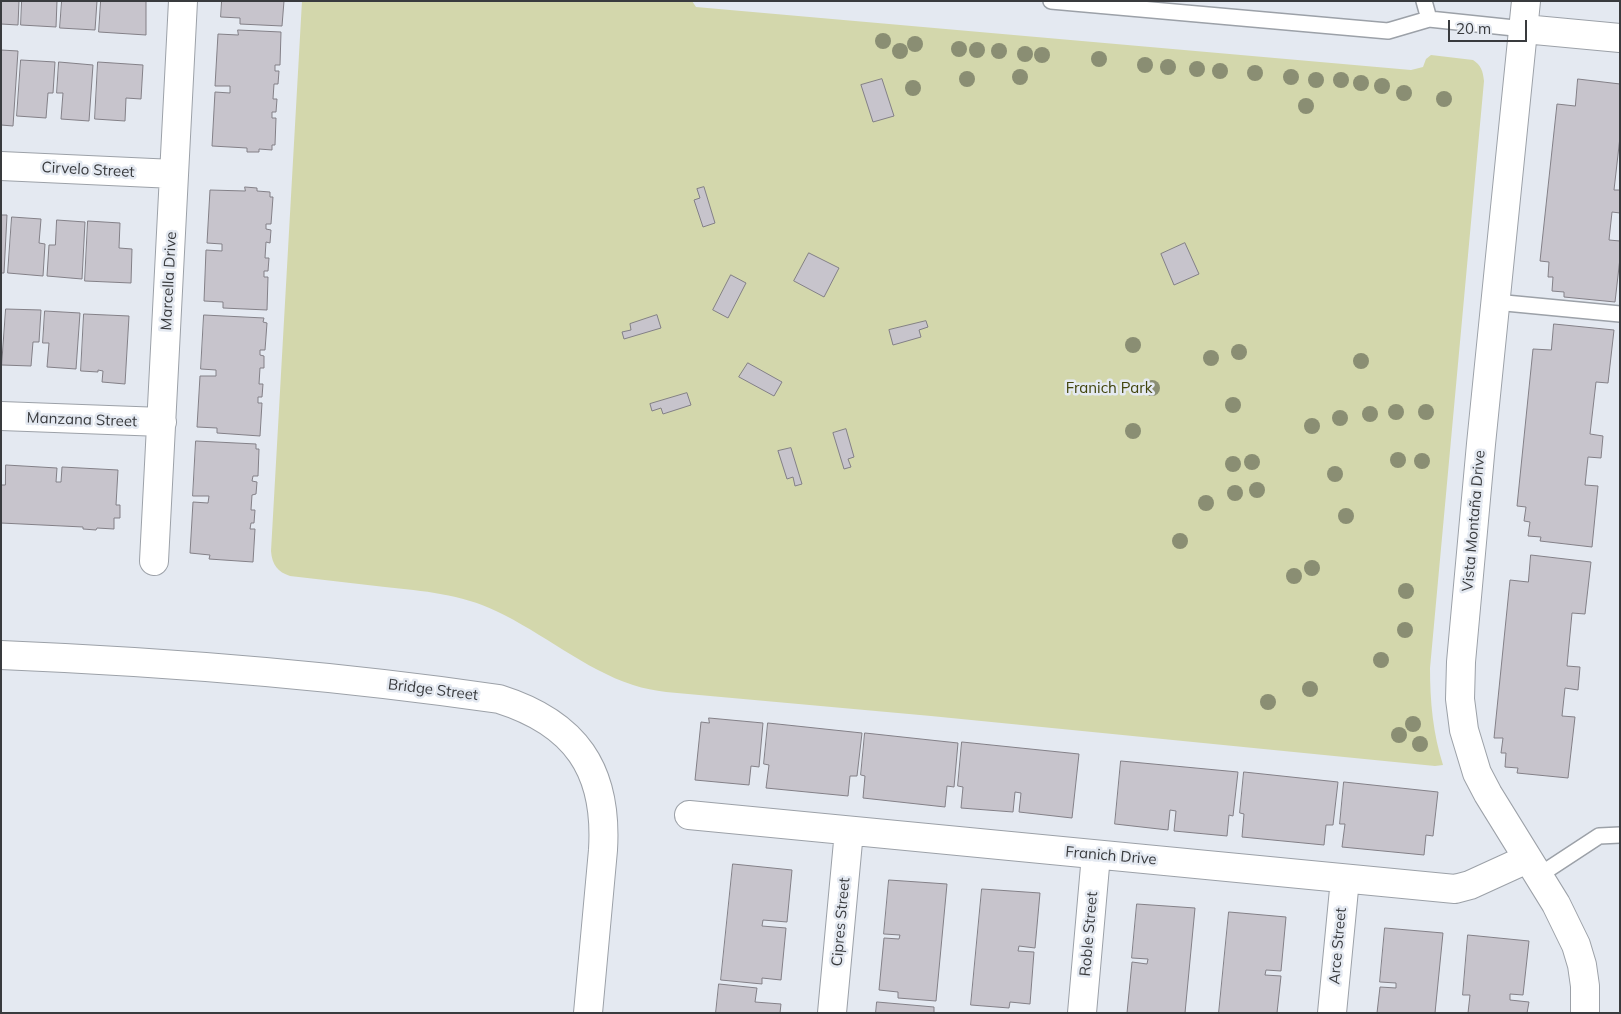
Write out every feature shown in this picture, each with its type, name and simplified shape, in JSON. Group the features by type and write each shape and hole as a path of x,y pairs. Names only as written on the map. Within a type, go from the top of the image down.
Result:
{"street":[{"name":"Marcella Drive","path":"154,561 183,1"},
{"name":"Vista Montaña Drive","path":"1526,1 1495,302 1461,662 1460,699 1468,747 1478,773 1488,794 1556,904 1576,945 1582,965 1585,986 1585,1013"},
{"path":"1524,29 1620,38"},
{"name":"Cirvelo Street","path":"1,166 174,174"},
{"name":"Manzana Street","path":"1,416 162,422"},
{"name":"Bridge Street","path":"1,655 201,665 355,680 499,699 540,715 557,726 581,750 590,767 601,800 604,850 588,1013"},
{"name":"Franich Drive","path":"689,815 1455,889 1533,868"},
{"name":"Cipres Street","path":"832,1013 849,831"},
{"name":"Roble Street","path":"1082,1013 1096,855"},
{"name":"Arce Street","path":"1332,1013 1345,879"}],"lane":[{"path":"1424,1 1429,19"},
{"path":"1060,2 1388,31 1429,19 1524,29"},
{"path":"1495,302 1620,314"},
{"path":"1533,868 1599,836 1620,835"}],"green space":[{"name":"Franich Park","path":"302,1 692,1 696,7 1411,70 1423,67 1426,59 1431,55 1473,60 1481,69 1484,81 1430,668 1433,717 1443,765 1435,766 666,692 641,688 598,670 513,620 483,605 456,597 428,592 290,576 282,572 274,564 271,551"}],"building":[{"path":"1,1 19,1 18,25 1,24"},
{"path":"22,1 57,1 56,27 21,25"},
{"path":"62,1 97,1 95,30 60,28"},
{"path":"101,1 146,1 146,35 99,32"},
{"path":"222,1 284,1 282,26 240,24 240,18 221,17"},
{"path":"238,30 281,32 280,65 275,65 275,71 279,71 278,84 274,84 273,99 277,99 276,112 272,112 272,118 276,118 275,145 272,145 272,150 259,149 259,152 247,152 247,148 212,146 215,92 230,93 230,86 215,86 218,34 238,35"},
{"path":"1,50 18,51 13,126 1,125"},
{"path":"21,60 55,62 53,93 48,93 46,118 17,116"},
{"path":"59,62 93,65 89,121 61,119 63,93 57,93"},
{"path":"98,62 143,65 141,99 126,98 125,121 95,119"},
{"path":"882,79 894,116 873,122 861,85"},
{"path":"1578,79 1620,84 1620,137 1614,190 1620,190 1620,213 1612,212 1609,240 1620,241 1615,302 1564,297 1564,292 1552,291 1553,277 1548,277 1549,262 1540,261 1557,104 1575,106"},
{"path":"245,187 257,188 257,191 270,192 270,197 273,197 271,224 266,224 266,229 271,230 270,243 266,242 265,258 269,258 268,271 264,271 264,277 268,277 267,310 223,308 223,302 204,301 206,250 222,251 222,244 207,243 210,190 245,191"},
{"path":"704,187 715,223 703,227 694,200 700,198 697,189"},
{"path":"1,215 7,215 4,273 1,273"},
{"path":"12,217 41,219 39,243 45,244 43,276 8,273"},
{"path":"57,220 85,222 82,279 47,276 49,245 55,245"},
{"path":"88,221 120,223 119,248 132,249 131,283 85,281"},
{"path":"1185,243 1199,274 1174,285 1161,254"},
{"path":"809,253 839,268 824,297 794,281"},
{"path":"731,275 746,283 728,318 713,310"},
{"path":"6,309 41,310 39,342 33,342 31,366 2,365"},
{"path":"45,311 80,313 76,369 47,367 49,343 43,343"},
{"path":"84,314 129,316 125,384 102,382 103,371 81,371"},
{"path":"204,315 264,318 263,322 267,323 265,350 260,350 260,355 264,356 264,368 260,368 259,384 263,384 262,397 258,397 258,403 262,403 260,436 217,433 217,428 197,427 200,376 216,376 216,370 201,369"},
{"path":"657,315 661,328 624,339 622,332 631,330 630,324"},
{"path":"926,321 928,327 919,330 921,337 893,345 889,330"},
{"path":"1554,324 1614,330 1608,383 1596,382 1590,434 1603,436 1601,458 1588,457 1585,485 1598,486 1592,547 1540,541 1541,537 1528,536 1530,522 1524,521 1526,507 1517,506 1533,349 1551,350"},
{"path":"748,363 782,382 774,396 739,377"},
{"path":"687,393 691,405 663,414 661,408 652,411 650,404"},
{"path":"846,429 854,457 848,459 851,467 844,469 833,433"},
{"path":"196,441 256,444 256,449 259,449 258,476 253,476 252,481 257,482 256,494 252,495 251,510 255,510 254,523 251,523 250,529 255,529 253,562 209,559 210,555 190,553 193,502 208,503 209,496 193,496"},
{"path":"791,448 802,484 795,486 793,477 787,479 778,451"},
{"path":"6,465 57,468 56,482 61,482 62,467 118,470 116,505 120,505 120,518 114,518 114,529 97,528 96,530 83,529 83,527 1,523 1,485 5,485"},
{"path":"1531,555 1591,562 1585,614 1572,613 1567,666 1580,667 1578,690 1565,688 1562,716 1575,717 1568,778 1517,773 1518,768 1505,767 1506,753 1501,753 1503,738 1494,738 1510,580 1528,582"},
{"path":"709,718 763,723 759,767 751,766 749,785 695,780 701,722 709,723"},
{"path":"768,723 862,733 857,776 850,776 848,796 766,788 769,765 764,764"},
{"path":"865,733 958,743 954,787 947,786 945,807 863,798 865,776 861,775"},
{"path":"962,742 1079,754 1072,818 1019,812 1021,793 1015,792 1013,812 961,808 963,787 958,786"},
{"path":"1121,761 1238,772 1233,816 1229,815 1227,836 1174,831 1176,811 1170,810 1168,830 1115,824"},
{"path":"1244,772 1338,782 1333,825 1326,825 1324,845 1242,837 1244,814 1240,813"},
{"path":"1344,782 1438,792 1433,836 1426,835 1424,855 1342,847 1345,824 1340,824"},
{"path":"733,864 792,870 787,922 763,920 762,926 786,928 781,980 762,978 762,984 721,980"},
{"path":"889,880 947,884 936,1001 898,998 898,992 879,990 884,938 899,939 900,935 884,934"},
{"path":"982,889 1040,893 1035,948 1019,946 1018,951 1034,952 1030,1004 1010,1002 1009,1008 971,1005"},
{"path":"1137,904 1195,908 1185,1013 1127,1013 1132,962 1147,964 1148,959 1132,958"},
{"path":"1229,912 1286,917 1281,971 1266,970 1265,975 1281,976 1277,1013 1219,1013"},
{"path":"1385,928 1443,933 1435,1013 1377,1013 1380,987 1396,988 1396,983 1380,982"},
{"path":"1468,935 1529,941 1523,995 1510,994 1510,1000 1529,1002 1527,1013 1468,1013 1470,995 1463,995"},
{"path":"719,984 757,988 755,1002 781,1004 780,1013 716,1013"},
{"path":"877,1002 934,1007 934,1013 876,1013"}]}
